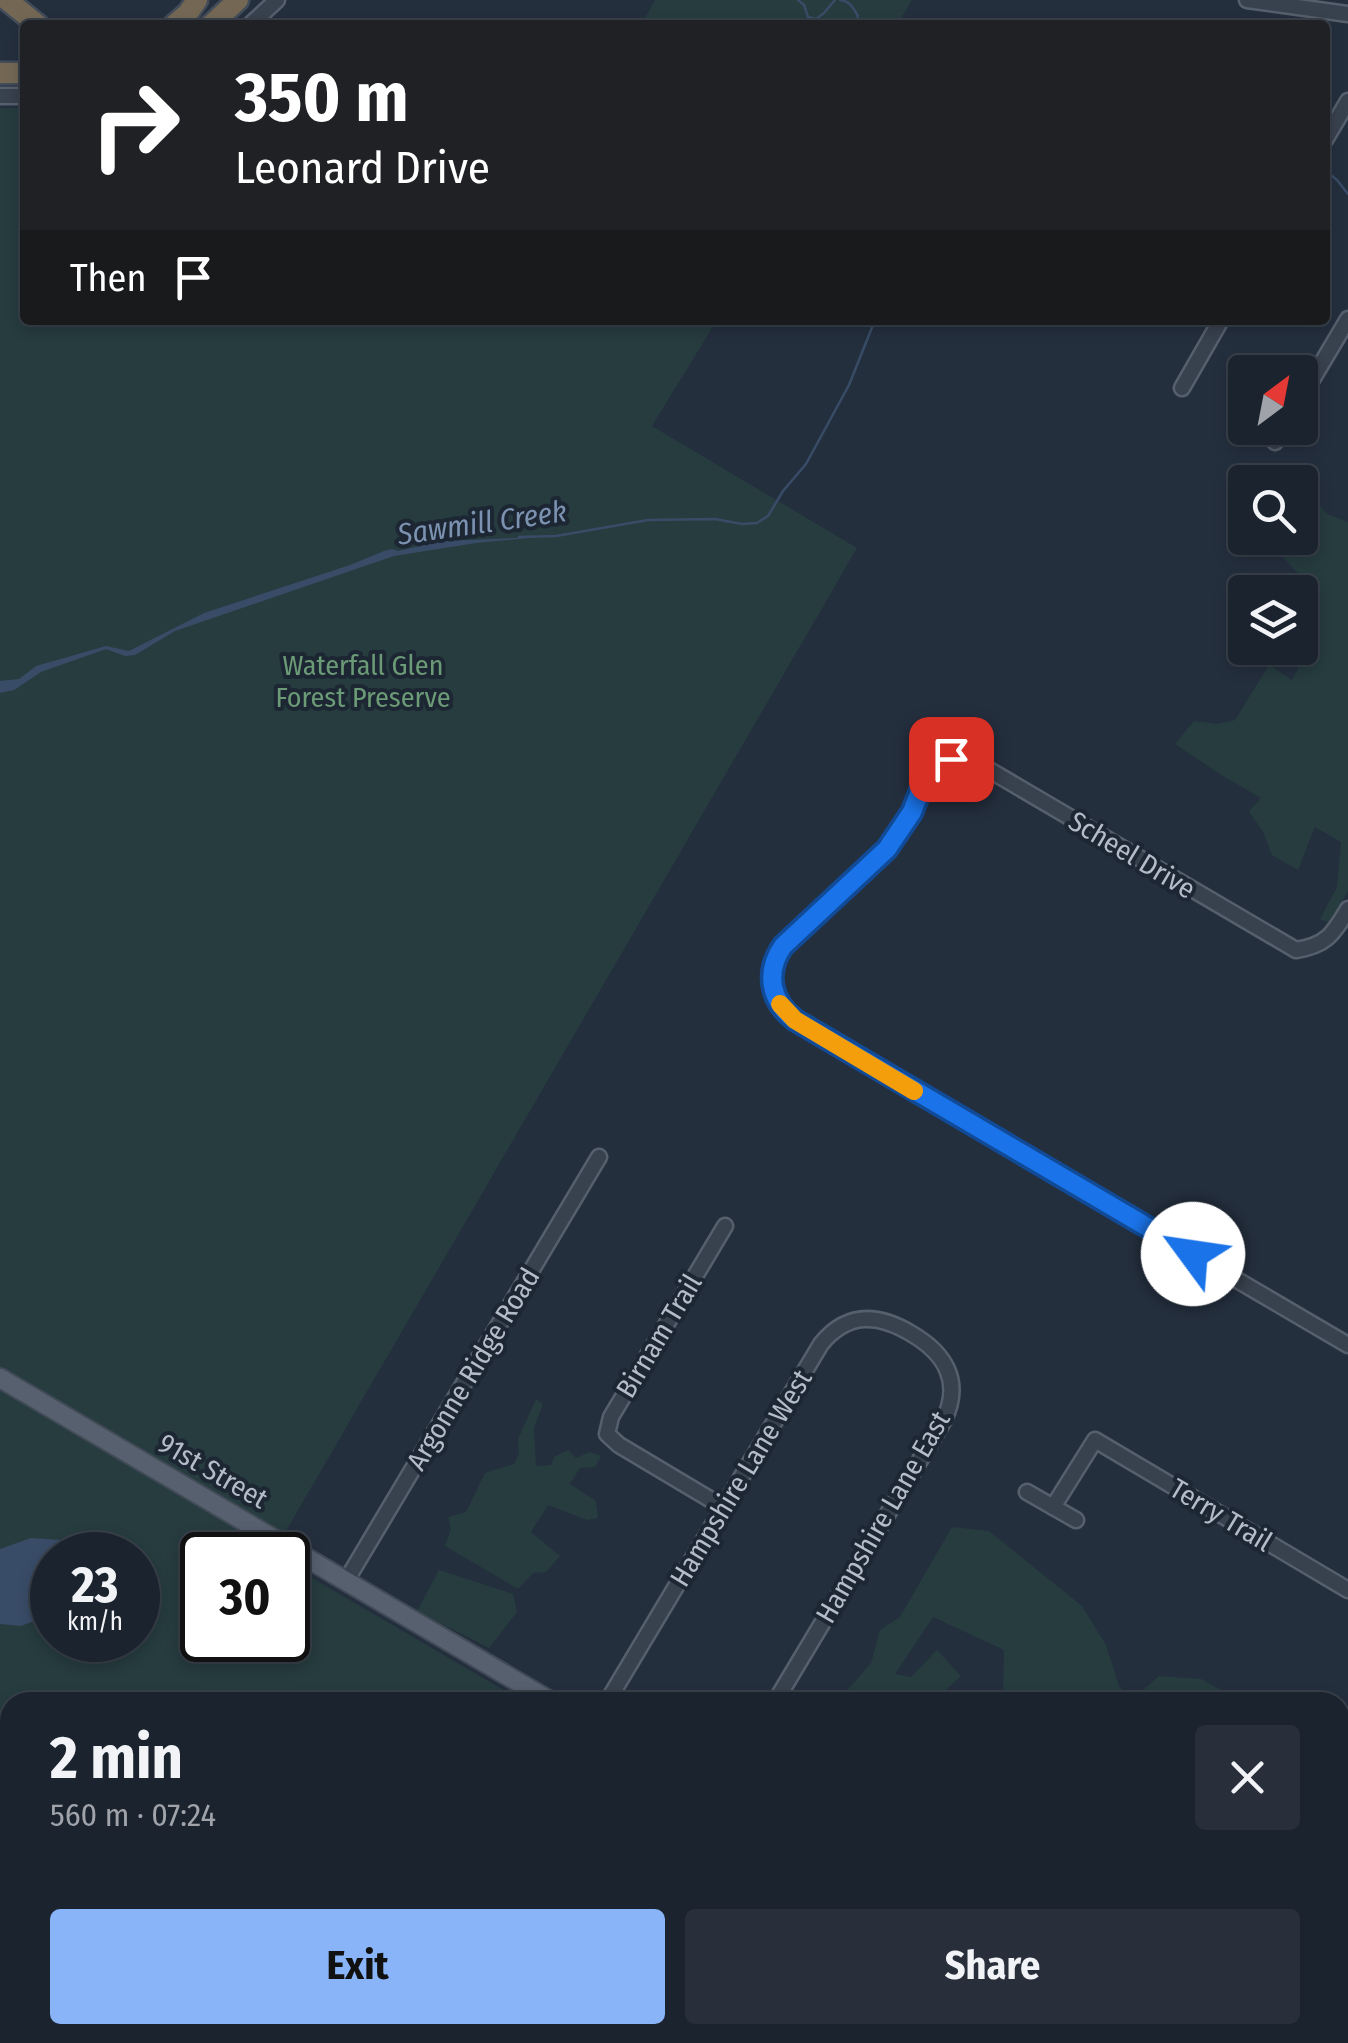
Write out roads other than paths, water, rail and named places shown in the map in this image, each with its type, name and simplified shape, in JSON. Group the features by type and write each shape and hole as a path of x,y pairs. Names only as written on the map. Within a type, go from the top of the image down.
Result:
{"highway":[{"path":"7,0 32,20"},
{"path":"180,20 198,0"},
{"path":"216,20 238,0"}],"main road":[{"name":"91st Street","path":"0,1378 535,1692"}],"street":[{"path":"255,20 277,0"},
{"path":"1247,0 1348,14"},
{"path":"1330,132 1348,102"},
{"path":"1318,370 1348,319"},
{"path":"1182,388 1218,325"},
{"name":"Scheel Drive","path":"1348,909 1334,933 1323,942 1296,950 990,771 951,759 926,776 912,812 887,849 778,952 772,970 772,989 786,1012 810,1029 1348,1345"},
{"name":"Argonne Ridge Road","path":"346,1581 599,1156"},
{"name":"Birnam Trail","path":"724,1507 607,1434 611,1417 725,1226"},
{"name":"Hampshire Lane West","path":"613,1692 821,1344 832,1332 856,1319 887,1321 915,1336"},
{"name":"Hampshire Lane East","path":"781,1692 947,1413 951,1376 936,1351 915,1336"},
{"name":"Terry Trail","path":"1053,1508 1094,1440 1348,1590"},
{"path":"1027,1492 1076,1520"}],"water":[{"path":"540,537 394,556 175,631 135,655 125,656 106,649 41,672 14,690 0,693 0,681 19,679 36,666 106,646 129,651 204,613 384,551 441,541"},
{"path":"30,1538 30,1623 21,1626 0,1624 0,1549"}],"waterway":[{"path":"798,0 808,17 816,19 835,0"},
{"path":"840,0 849,3 858,16 856,20"},
{"name":"Sawmill Creek","path":"1330,174 1348,194"},
{"name":"Sawmill Creek","path":"519,537 556,536 648,520 757,523 768,516 806,464 849,385 873,325"}],"park label":[{"name":"Waterfall Glen Forest Preserve","path":"363,681"}]}
